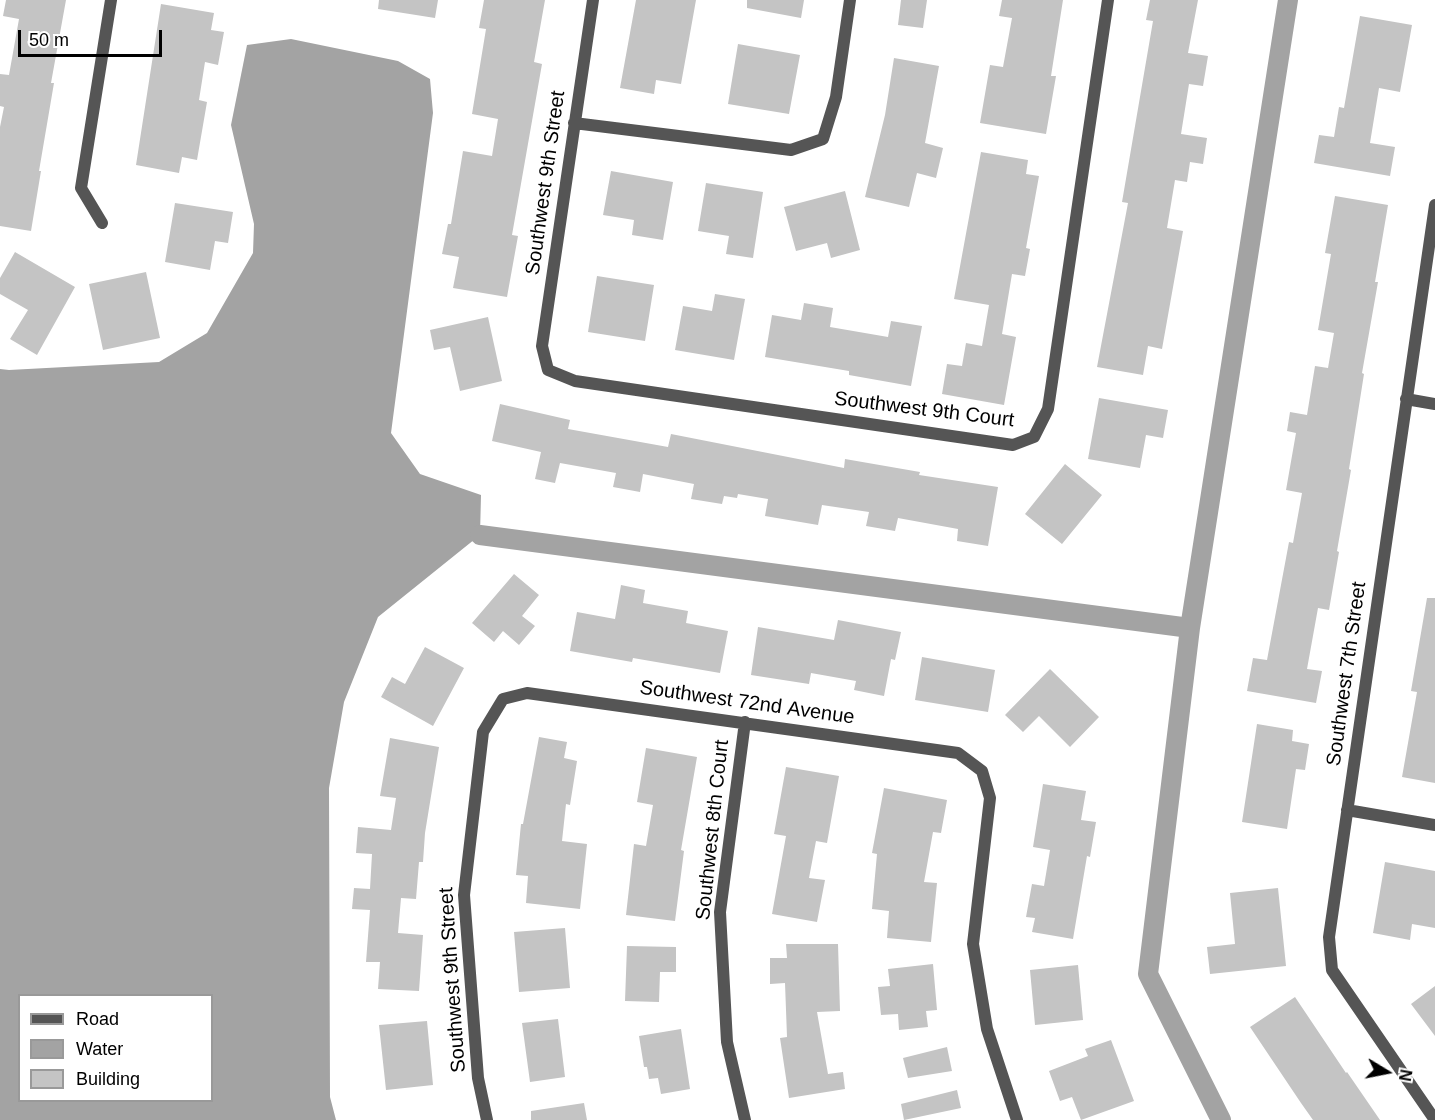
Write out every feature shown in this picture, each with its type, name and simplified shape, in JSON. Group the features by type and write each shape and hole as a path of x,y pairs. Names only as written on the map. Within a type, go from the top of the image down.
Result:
{"street":[{"path":"102,223 81,188 111,0"},
{"name":"Southwest 9th Street","path":"548,370 542,346 592,0"},
{"path":"574,123 791,150 823,139 836,97 850,0"},
{"name":"Southwest 9th Court","path":"548,370 575,381 1012,445 1034,437 1048,409 1108,0"},
{"name":"Southwest 7th Street","path":"1435,205 1329,937 1332,970 1435,1120"},
{"path":"1406,399 1435,404"},
{"name":"Southwest 72nd Avenue","path":"503,699 527,693 958,753 982,771 990,798 973,944 987,1029 1017,1120"},
{"name":"Southwest 9th Street","path":"487,1120 478,1078 464,895 483,732 503,699"},
{"name":"Southwest 8th Court","path":"745,722 720,912 727,1042 745,1120"},
{"path":"1347,810 1435,825"}],"water":[{"path":"291,39 398,61 430,79 433,113 391,433 420,474 481,495 480,535 378,617 344,702 329,788 330,1097 336,1120 0,1120 0,369 159,362 207,333 253,253 254,224 231,125 247,45"}],"building":[{"path":"6,0 66,0 51,83 54,83 31,231 0,226 0,127 4,107 0,106 0,74 9,75 19,19 3,16"},
{"path":"379,0 438,0 435,18 378,9"},
{"path":"484,0 545,0 534,62 542,64 512,235 518,236 507,297 453,288 459,257 442,254 448,224 451,224 463,151 492,156 498,119 472,114 486,29 479,28"},
{"path":"636,0 696,0 681,84 656,80 654,94 620,88"},
{"path":"747,0 804,0 801,18 747,8"},
{"path":"901,0 927,0 923,28 898,25"},
{"path":"1002,0 1063,0 1051,76 1056,76 1046,134 980,123 990,65 1003,67 1012,18 999,16"},
{"path":"1150,0 1198,0 1188,53 1208,56 1203,86 1189,84 1181,134 1207,138 1203,164 1190,162 1187,182 1175,180 1167,228 1183,231 1162,349 1148,346 1143,375 1097,367 1128,203 1122,202 1153,21 1146,20"},
{"path":"161,4 214,13 211,30 224,32 218,65 205,62 199,100 207,102 197,160 182,157 179,173 136,165"},
{"path":"1360,16 1412,25 1400,92 1379,88 1370,143 1395,147 1390,176 1314,163 1319,135 1334,137 1339,107 1344,108"},
{"path":"738,44 800,55 789,114 728,104"},
{"path":"894,58 939,66 925,143 943,148 936,178 917,173 909,207 865,197 885,115"},
{"path":"981,152 1028,160 1026,174 1039,176 1026,248 1030,249 1025,276 1012,274 1002,334 1016,337 1004,405 942,394 947,364 962,366 966,343 982,346 989,305 954,299"},
{"path":"611,171 673,182 663,240 632,235 634,220 603,215"},
{"path":"706,183 763,192 753,258 726,254 729,236 698,231"},
{"path":"845,191 860,250 831,258 827,243 796,251 784,207"},
{"path":"1335,196 1388,205 1329,610 1318,608 1307,669 1322,671 1316,703 1247,691 1253,658 1267,660 1289,542 1293,543 1302,493 1286,490 1296,433 1287,431 1290,412 1307,415 1315,366 1328,368 1334,333 1318,330 1331,254 1325,253"},
{"path":"175,203 233,212 228,243 215,241 210,270 165,262"},
{"path":"15,252 75,287 37,355 10,339 28,310 0,294 0,278"},
{"path":"146,272 160,338 103,350 89,284"},
{"path":"597,276 654,285 645,341 588,332"},
{"path":"715,294 745,299 734,360 675,350 683,306 712,311"},
{"path":"804,303 833,308 830,327 888,337 891,321 922,326 911,386 849,375 849,371 765,357 772,315 801,320"},
{"path":"488,317 502,381 460,391 450,347 434,350 430,330"},
{"path":"1099,398 1168,410 1163,438 1146,435 1140,468 1088,459"},
{"path":"500,404 570,420 568,429 668,447 671,434 844,468 845,459 920,472 919,475 998,487 988,546 957,541 958,529 898,518 895,531 866,526 869,512 822,505 818,525 765,516 768,499 738,494 737,498 724,496 722,504 691,499 694,484 643,474 640,492 613,487 616,473 560,463 555,483 535,479 541,452 492,441"},
{"path":"1065,464 1102,495 1062,544 1025,514"},
{"path":"514,574 539,595 522,616 535,626 519,645 503,631 494,642 472,623"},
{"path":"621,585 645,590 643,603 688,611 686,623 728,631 720,673 633,658 632,662 570,651 577,612 615,619"},
{"path":"1427,598 1435,598 1435,783 1402,777 1417,692 1411,691"},
{"path":"838,620 901,632 895,660 891,659 884,696 854,690 856,681 811,673 809,684 751,675 758,627 834,640"},
{"path":"425,647 464,668 433,726 381,697 392,677 405,684"},
{"path":"922,657 995,670 988,712 915,700"},
{"path":"1050,669 1099,717 1070,747 1039,716 1023,732 1005,715"},
{"path":"1257,724 1293,730 1292,741 1309,744 1305,770 1296,769 1287,829 1242,822"},
{"path":"539,737 567,742 564,758 577,761 570,805 566,804 562,841 587,844 580,909 526,903 528,876 516,875 521,824 523,824"},
{"path":"390,738 439,747 425,833 423,862 419,862 416,899 401,898 398,933 423,935 419,991 378,989 380,962 366,962 370,910 352,909 354,888 370,889 372,854 356,853 358,827 391,830 396,798 380,796"},
{"path":"646,748 697,757 681,850 684,851 675,921 626,915 634,844 646,846 653,805 637,802"},
{"path":"786,767 839,776 827,843 816,841 809,878 825,880 817,922 772,914 786,836 774,834"},
{"path":"1043,784 1086,791 1081,820 1096,822 1090,857 1087,856 1073,939 1032,932 1035,918 1026,917 1032,884 1044,886 1050,850 1033,847"},
{"path":"884,788 947,800 941,833 933,832 924,882 937,883 931,942 887,938 889,911 872,909 877,854 872,853"},
{"path":"1385,862 1435,871 1435,928 1412,924 1410,940 1373,933"},
{"path":"1278,888 1286,966 1210,974 1207,947 1235,944 1230,893"},
{"path":"565,928 570,988 519,992 514,932"},
{"path":"786,944 838,944 840,1011 817,1012 828,1074 843,1072 845,1089 789,1098 780,1038 787,1037 785,983 770,984 770,958 787,958"},
{"path":"627,946 676,947 676,972 660,972 659,1002 625,1001"},
{"path":"933,964 937,1010 926,1011 928,1027 899,1030 898,1014 881,1015 878,987 890,986 888,969"},
{"path":"1078,965 1083,1020 1035,1025 1030,970"},
{"path":"1435,986 1435,1036 1411,1004"},
{"path":"1295,997 1380,1120 1313,1120 1301,1103 1250,1027"},
{"path":"558,1019 565,1077 530,1082 522,1023"},
{"path":"427,1021 433,1085 386,1090 379,1025"},
{"path":"681,1029 690,1089 661,1094 658,1078 649,1079 647,1067 644,1067 639,1036"},
{"path":"1111,1040 1134,1101 1081,1120 1072,1097 1060,1101 1049,1071 1088,1056 1085,1049"},
{"path":"947,1047 952,1071 908,1078 903,1058"},
{"path":"957,1090 961,1108 904,1120 901,1104"},
{"path":"584,1103 587,1120 531,1120 531,1111"}],"waterway":[{"path":"1190,628 1288,0"},
{"path":"480,535 1190,628 1148,974 1221,1120"}]}
